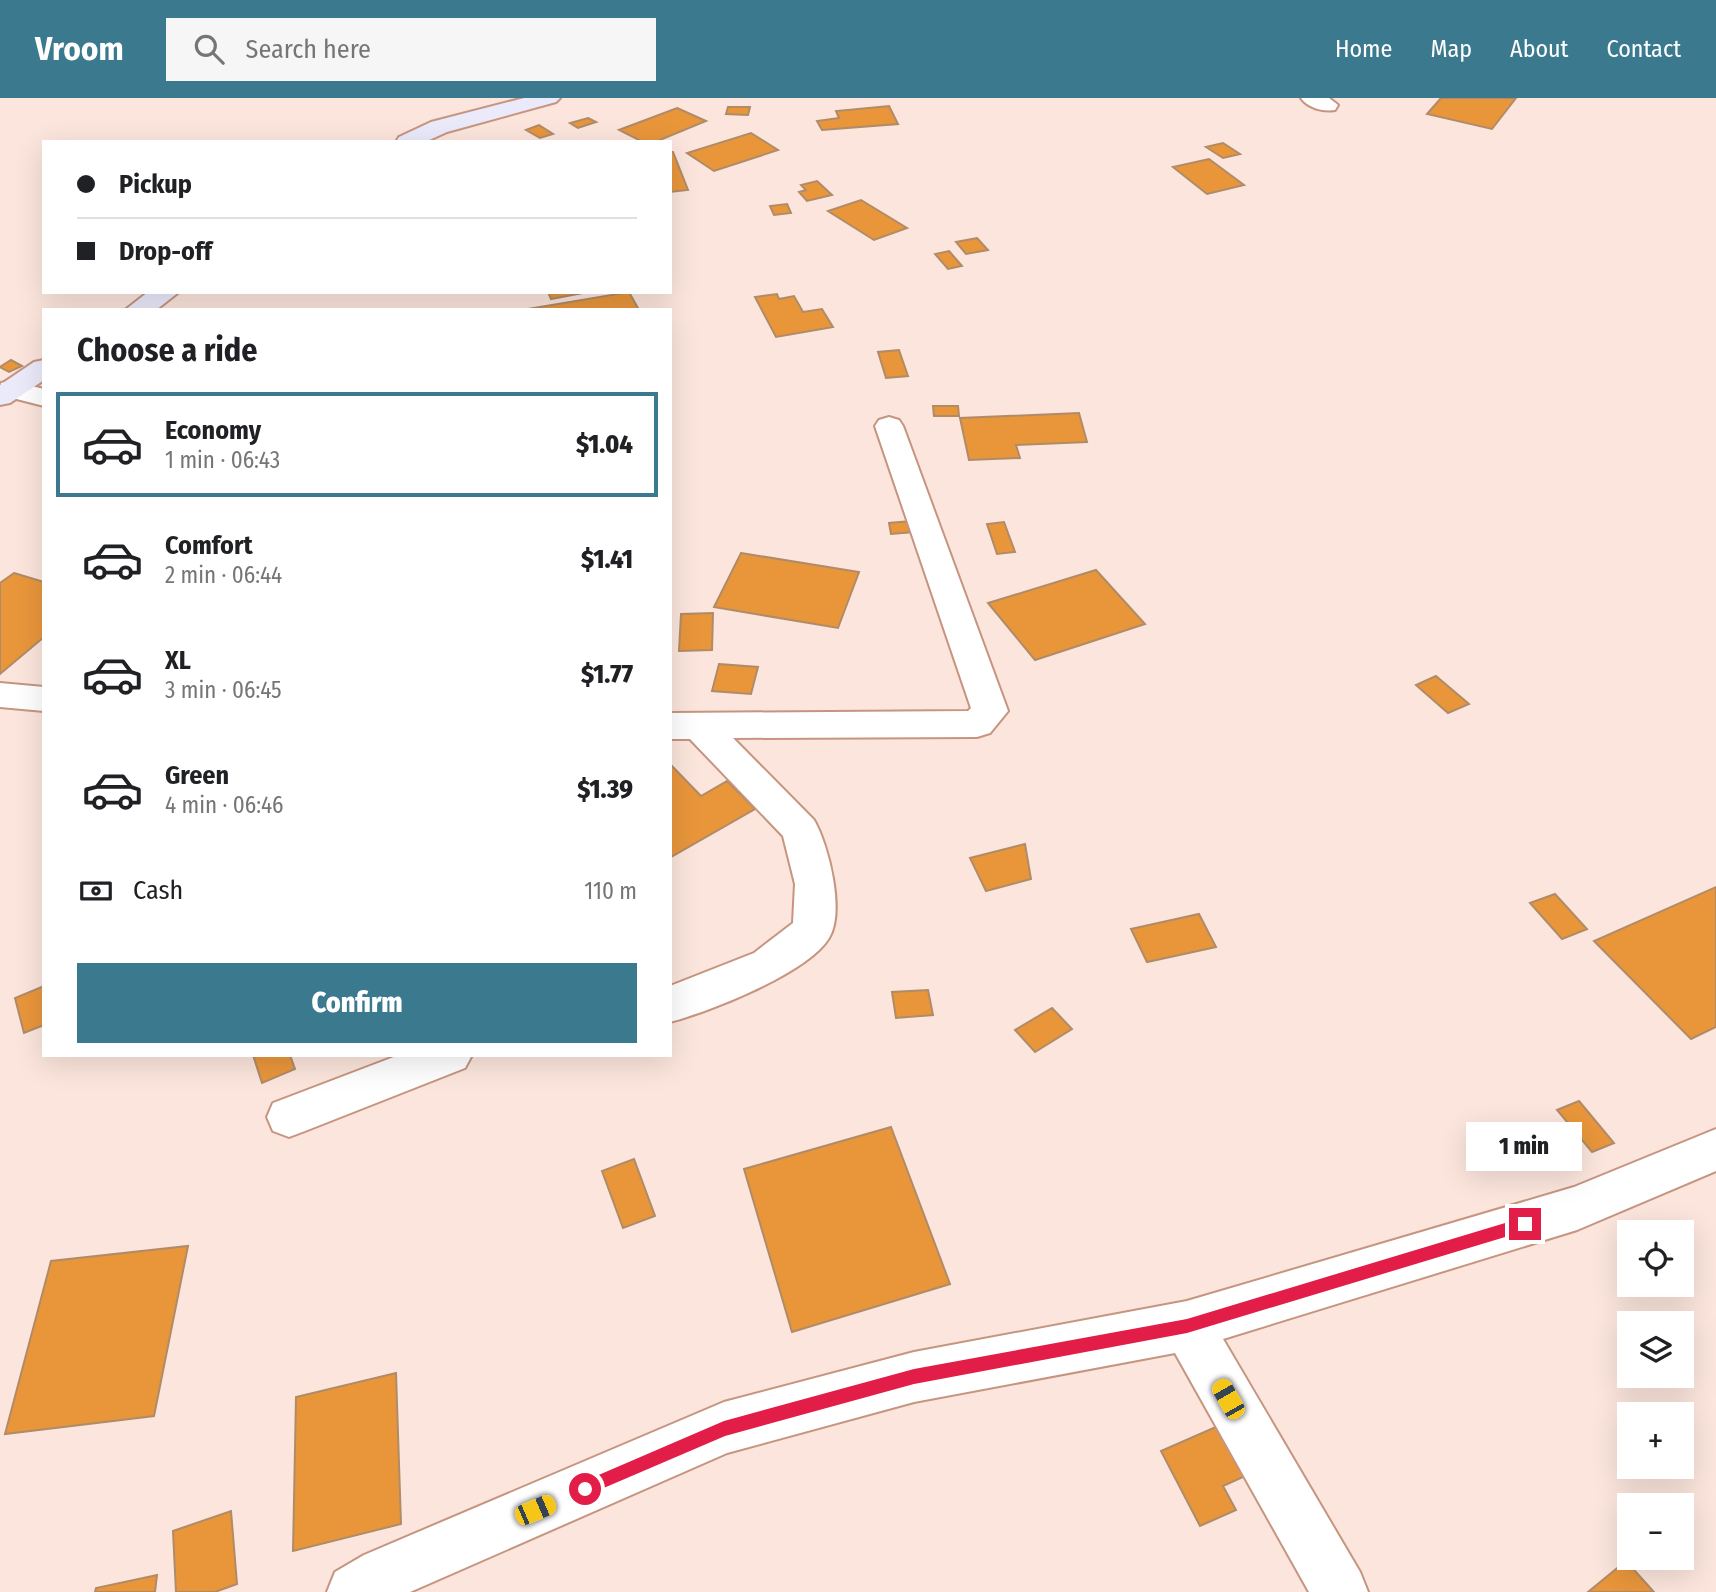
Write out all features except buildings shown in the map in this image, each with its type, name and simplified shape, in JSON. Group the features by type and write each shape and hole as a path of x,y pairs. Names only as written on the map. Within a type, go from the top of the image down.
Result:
{"street":[{"path":"411,140 439,127 550,98"},
{"path":"141,308 163,294"},
{"path":"6,393 42,369"},
{"path":"6,393 42,398"},
{"path":"685,726 977,724 985,719 990,711 889,426"},
{"path":"0,695 42,699"},
{"path":"672,1004 687,1000 769,965 813,930 815,884 801,830 685,726"},
{"path":"289,1117 445,1057"},
{"path":"355,1592 384,1576 724,1428 914,1377 1187,1326 1577,1208 1716,1150"},
{"path":"1187,1326 1340,1592"}],"route":[{"path":"585,1489 724,1428 914,1377 1187,1326 1525,1224"}]}
